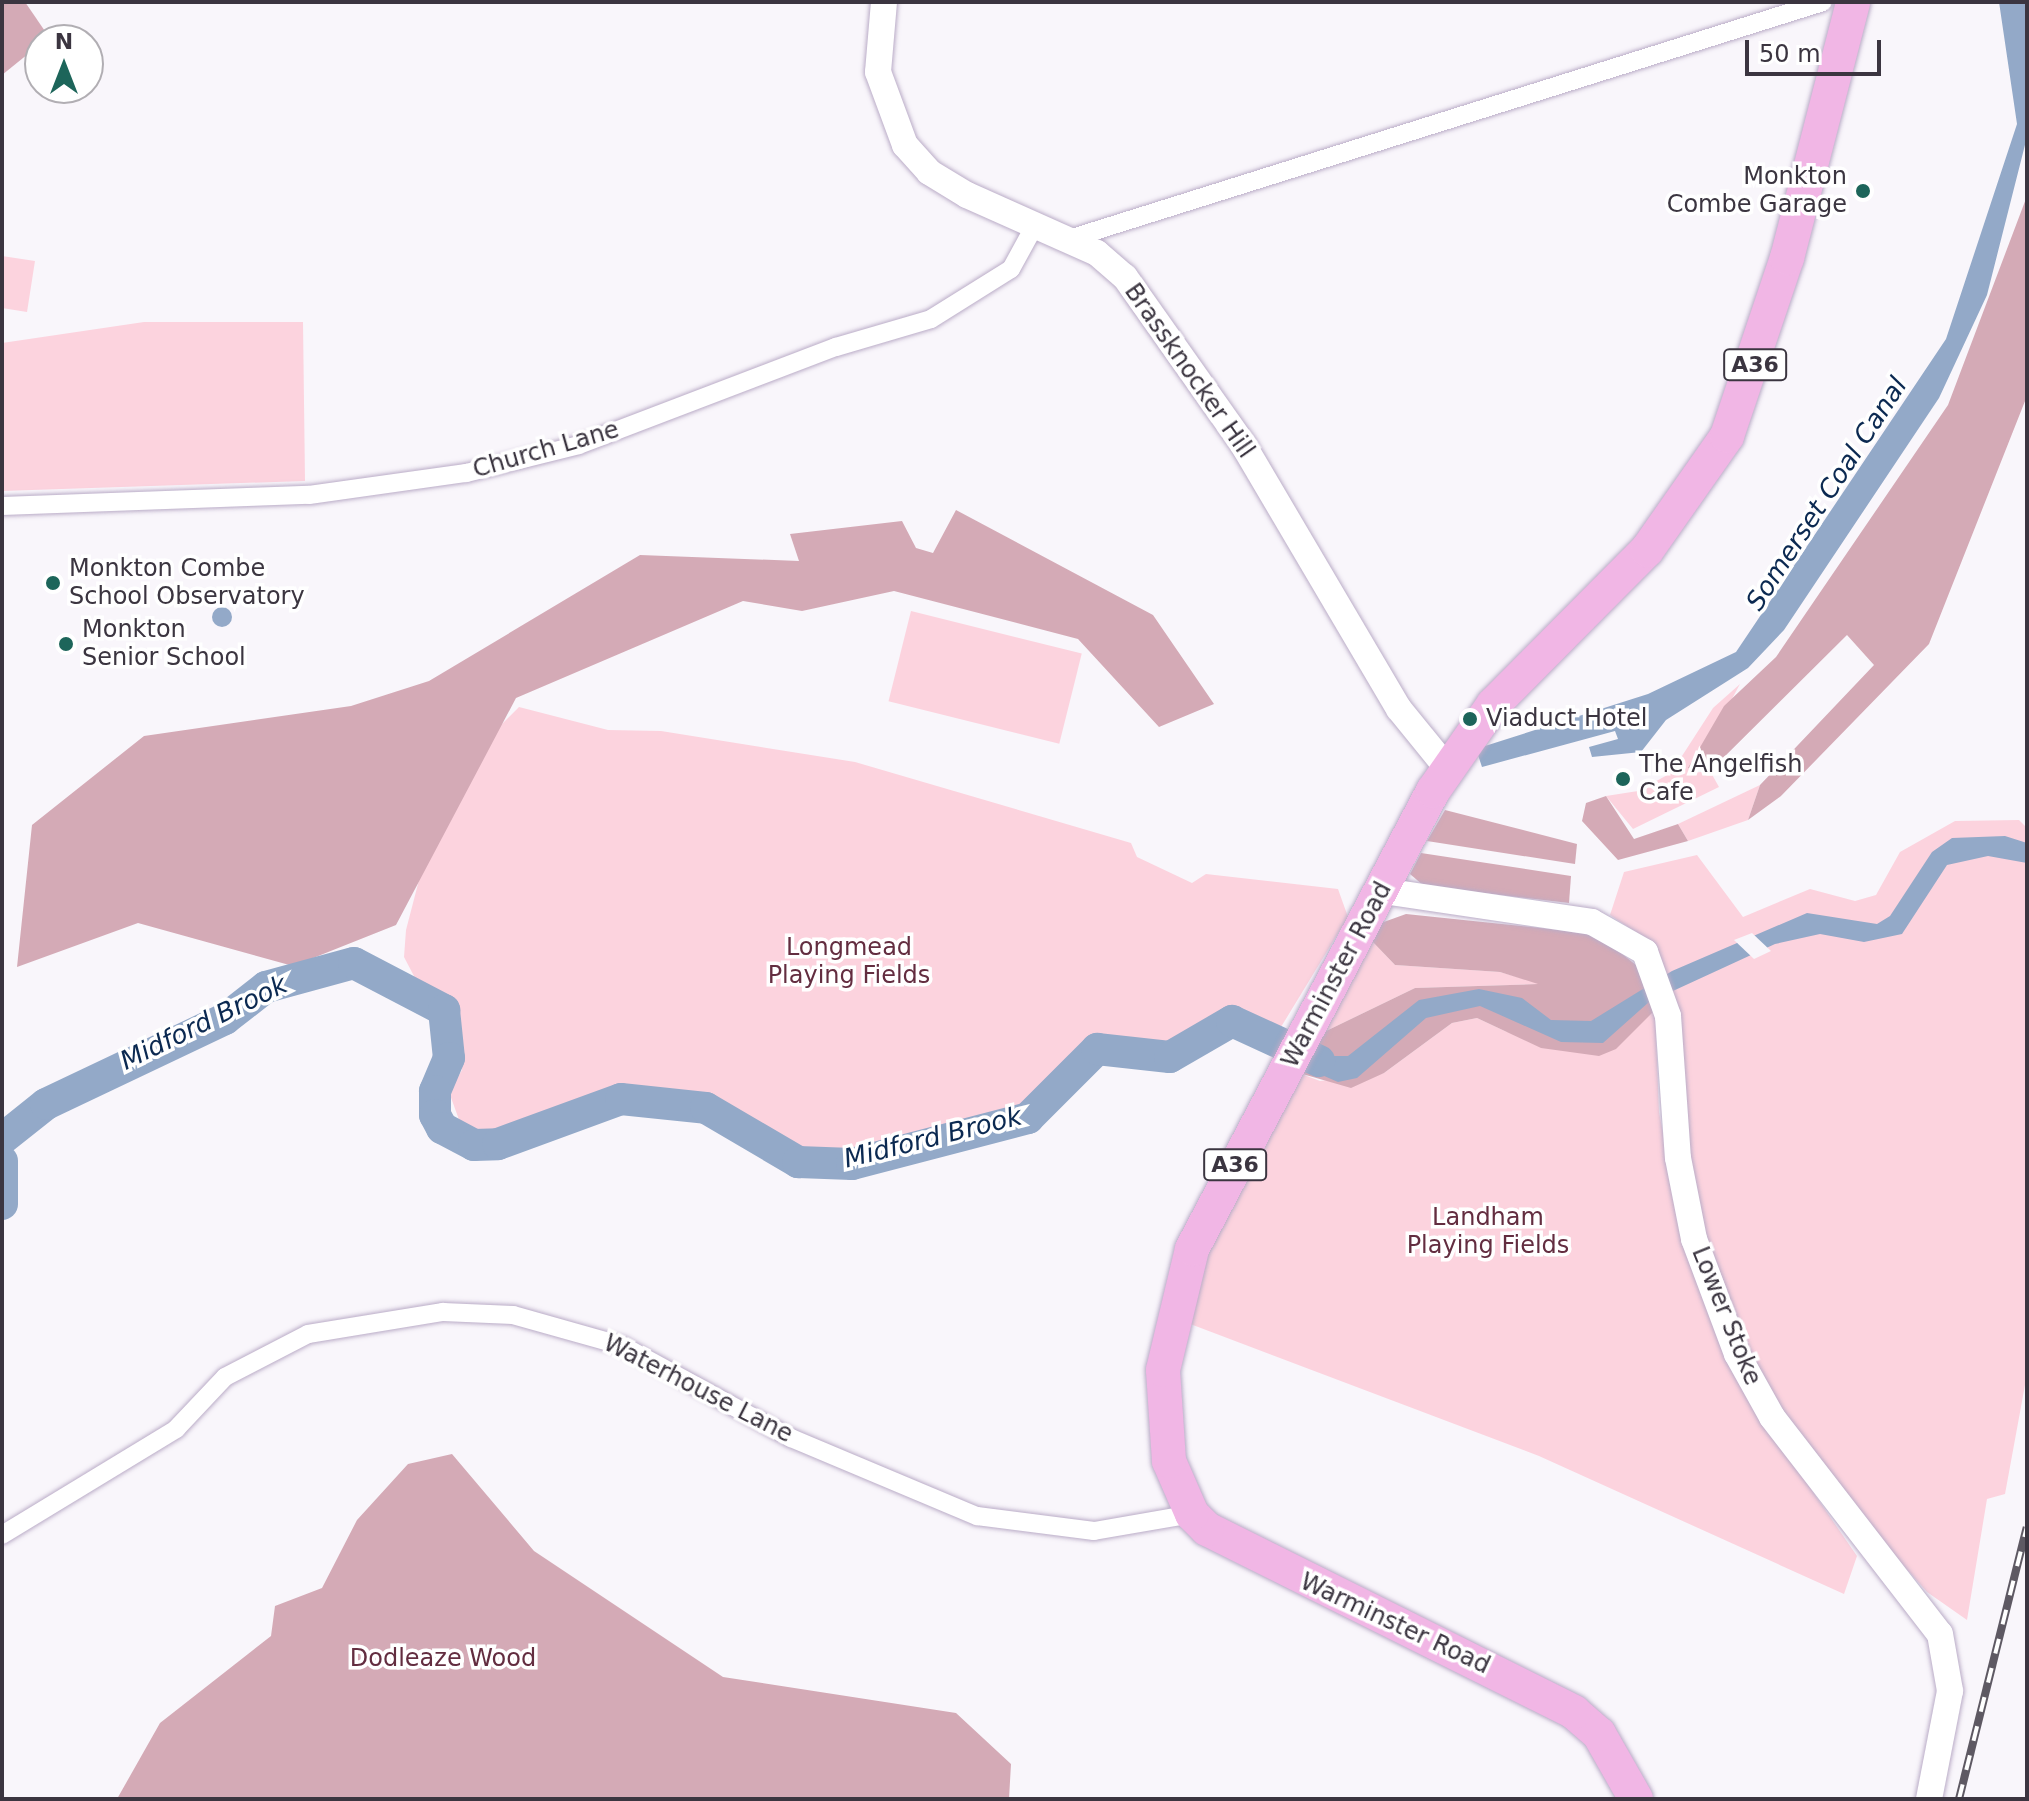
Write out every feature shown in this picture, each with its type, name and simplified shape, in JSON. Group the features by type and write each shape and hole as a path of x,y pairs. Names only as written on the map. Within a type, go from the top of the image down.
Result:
{"highway":[{"name":"Warminster Road","path":"1636,1799 1599,1734 1574,1712 1240,1551 1192,1514 1169,1461 1163,1370 1192,1249 1383,891 1448,752 1647,550 1727,436 1787,258 1853,2"}],"main road":[{"name":"Brassknocker Hill","path":"884,2 878,72 905,145 929,172 1034,227 1069,239 1125,277 1244,446 1399,709 1448,752"},
{"name":"Lower Stoke","path":"1383,891 1549,916 1625,934 1654,969 1664,998 1688,1211 1737,1354 1780,1427 1940,1634 1950,1691 1929,1799"}],"street":[{"path":"1069,239 1823,2"},
{"name":"Church Lane","path":"2,506 309,495 466,473 579,445 836,347 931,319 1011,269 1034,227"},
{"name":"Waterhouse Lane","path":"2,1535 176,1429 225,1377 308,1334 443,1312 513,1315 623,1346 791,1438 977,1516 1094,1531 1192,1514"}],"green space":[{"path":"2,2 25,2 40,24 24,24 24,57 2,75"},
{"path":"2027,196 2027,396 1929,644 1781,796 1748,820 1760,785 1874,665 1847,635 1710,771 1688,768 1724,706 1776,657 1948,405"},
{"path":"2,256 35,261 27,312 2,308"},
{"path":"144,322 303,322 305,481 2,491 2,343"},
{"path":"956,510 1153,615 1214,704 1159,727 1078,639 894,591 802,611 743,601 516,698 396,925 293,966 138,923 17,967 32,825 144,736 351,706 429,681 640,555 799,561 790,534 902,521 916,548 933,553"},
{"path":"911,611 1082,654 1059,744 889,701"},
{"path":"1740,684 1692,773 1710,771 1719,787 1633,829 1606,796 1638,791 1671,773 1713,708"},
{"name":"Longmead Playing Fields","path":"519,707 608,730 661,731 855,762 1131,843 1137,857 1192,883 1206,874 1338,889 1348,917 1281,1027 1220,1011 1163,1046 1079,1045 1055,1087 1022,1121 811,1166 710,1100 657,1091 600,1095 483,1134 462,1128 449,1092 462,1070 455,1005 415,978 404,957 406,930 426,853 492,734"},
{"path":"1760,785 1748,820 1688,841 1678,824"},
{"path":"1606,796 1634,839 1678,824 1688,841 1618,860 1582,821 1586,803"},
{"path":"1445,810 1577,844 1575,864 1427,841"},
{"path":"2019,820 2027,828 2027,1374 2005,1494 1987,1499 1967,1620 1927,1592 1850,1505 1762,1385 1713,1269 1687,1166 1673,999 1657,946 1610,915 1624,872 1697,855 1743,917 1810,889 1855,901 1876,895 1900,852 1955,821"},
{"path":"1421,853 1571,876 1569,903 1424,886 1410,874"},
{"path":"1406,914 1597,934 1641,969 1655,1010 1616,1049 1599,1056 1541,1048 1477,1018 1452,1023 1384,1073 1351,1088 1299,1073 1322,1033 1415,988 1538,984 1500,972 1395,965 1370,939 1381,923"},
{"path":"1370,939 1395,965 1500,972 1542,984 1415,988 1322,1033"},
{"name":"Landham Playing Fields","path":"1655,1010 1659,1112 1682,1233 1742,1389 1857,1556 1844,1594 1539,1456 1185,1322 1196,1273 1299,1073 1320,1081 1384,1073 1452,1023 1477,1018 1507,1032 1641,1022"},
{"name":"Dodleaze Wood","path":"452,1454 534,1551 723,1677 956,1713 1011,1764 1009,1799 117,1799 160,1723 271,1636 275,1606 322,1588 357,1520 408,1464"}],"water":[{"path":"1999,2 2027,2 2027,137 1987,295 1939,398 1784,630 1748,668 1666,720 1641,752 1592,757 1589,747 1618,739 1615,731 1482,767 1477,752 1485,746 1648,694 1736,652 1946,339 2017,124"},
{"path":"222,607 229,610 232,617 229,624 222,627 215,624 212,617 215,610"},
{"path":"2005,836 2027,843 2027,863 1988,856 1947,865 1902,934 1864,942 1820,934 1775,944 1649,1002 1603,1043 1561,1042 1480,1006 1426,1018 1357,1078 1338,1082 1292,1062 1300,1045 1322,1056 1348,1056 1419,1000 1479,989 1522,998 1551,1020 1591,1021 1672,971 1807,913 1877,924 1890,916 1932,852 1952,838"}],"pier":[{"path":"1752,933 1771,951 1754,959 1734,940"}],"waterway":[{"name":"Midford Brook","path":"2,1139 46,1104 225,1019 266,987 354,963 444,1010 449,1058 435,1091 435,1115 442,1128 474,1145 498,1144 621,1099 706,1108 798,1162 852,1164 1028,1118 1097,1049 1170,1057 1232,1021 1319,1061"},
{"name":"Midford Brook","path":"2,1161 2,1204"}],"railway":[{"path":"1959,1799 2027,1527"}],"place":[{"name":"Monkton Combe Garage","path":"1863,191"},
{"name":"Monkton Combe School Observatory","path":"53,583"},
{"name":"Monkton Senior School","path":"66,644"},
{"name":"Viaduct Hotel","path":"1470,719"},
{"name":"The Angelfish Cafe","path":"1623,779"}],"water label":[{"name":"Somerset Coal Canal","path":"1827,494"}]}
